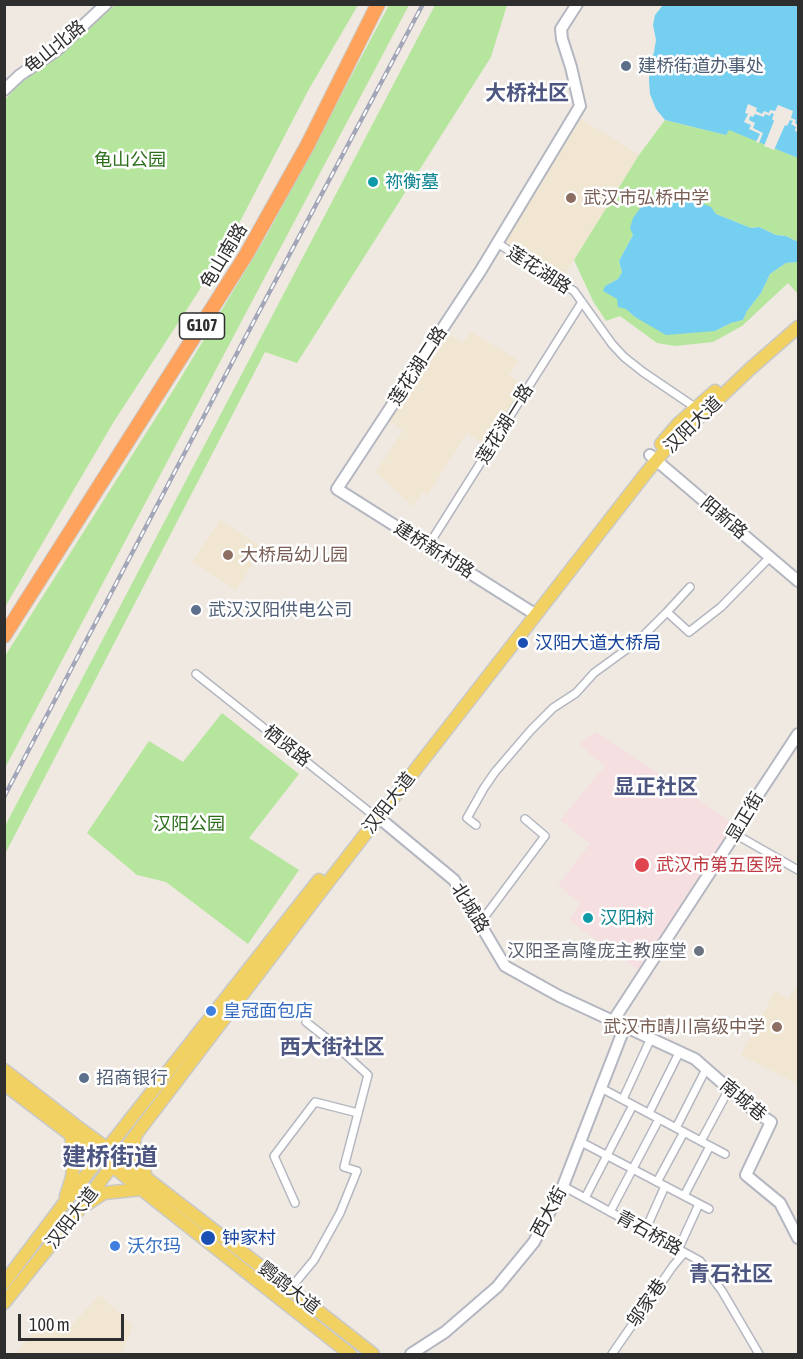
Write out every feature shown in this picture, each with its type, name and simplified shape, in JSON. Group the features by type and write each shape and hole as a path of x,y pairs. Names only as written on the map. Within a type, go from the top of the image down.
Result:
{"highway":[{"name":"龟山南路","path":"4,620 232,261 372,4"},
{"name":"龟山南路","path":"4,636 246,255 307,146 378,4"}],"main road":[{"name":"汉阳大道","path":"4,1282 130,1119 375,816 680,423 798,316"},
{"name":"汉阳大道","path":"4,1303 77,1212 530,611 654,458 798,327"},
{"name":"鹦鹉大道","path":"4,1070 72,1129"},
{"name":"鹦鹉大道","path":"4,1084 115,1161 350,1354"},
{"path":"64,1202 72,1177 75,1153 72,1129 105,1134 130,1119"},
{"path":"77,1212 104,1193 145,1185 132,1153 136,1135 142,1126"},
{"name":"鹦鹉大道","path":"145,1185 290,1289 373,1354"}],"street":[{"name":"龟山北路","path":"4,90 20,75 57,50 106,4"},
{"name":"莲花湖路","path":"577,4 561,29 580,106 497,243 574,291 624,357 696,408"},
{"name":"莲花湖二路","path":"337,489 497,243"},
{"name":"莲花湖一路","path":"428,546 582,302"},
{"name":"阳新路","path":"654,458 798,581"},
{"name":"建桥新村路","path":"337,489 530,611"},
{"path":"667,612 689,632 721,607 770,558"},
{"path":"476,825 467,818 484,788 531,730 552,708 576,693 594,673 638,641 690,587"},
{"name":"栖贤路","path":"196,674 375,816"},
{"name":"显正街","path":"613,1021 673,938 754,801 798,734"},
{"name":"北城路","path":"375,816 454,880 506,966 559,996 625,1026"},
{"path":"480,923 545,836 525,819"},
{"path":"735,834 798,870"},
{"path":"290,1289 314,1260 340,1214 357,1171 344,1167 368,1075 306,1022"},
{"name":"南城巷","path":"625,1026 695,1059 753,1110 771,1122 746,1175 780,1203 798,1238"},
{"name":"西大街","path":"411,1354 445,1332 497,1287 534,1242 563,1186 625,1026"},
{"path":"623,1099 651,1038"},
{"path":"649,1113 680,1052"},
{"path":"676,1128 706,1069"},
{"path":"601,1088 725,1154"},
{"path":"701,1141 729,1089"},
{"path":"295,1203 274,1156 315,1102 358,1113"},
{"path":"585,1198 633,1105"},
{"path":"610,1212 659,1119"},
{"path":"657,1182 684,1132"},
{"path":"581,1142 709,1209"},
{"path":"684,1196 710,1146"},
{"name":"青石桥路","path":"563,1186 700,1261 722,1291 759,1354"},
{"path":"645,1231 665,1186"},
{"name":"邬家巷","path":"612,1354 681,1251 699,1204"}],"shaded area":[{"name":"武汉市弘桥中学","path":"581,119 639,155 563,277 503,241"},
{"path":"471,331 519,361 509,375 525,386 487,446 467,433 427,496 423,492 413,507 376,472 403,431 389,421 447,333 463,343"},
{"name":"大桥局幼儿园","path":"220,520 263,548 236,590 192,562"},
{"name":"武汉市第五医院","path":"596,732 735,824 640,971 569,920 580,904 558,885 590,844 560,820 605,766 579,744"},
{"name":"武汉市晴川高级中学","path":"798,984 798,1084 741,1055 775,991 788,1000"},
{"path":"99,1295 133,1325 122,1354 16,1354 42,1321 63,1335"}],"green space":[{"name":"龟山公园","path":"115,5 358,5 309,89 235,231 113,423 5,607 5,100 18,85 75,42"},
{"path":"389,5 409,5 5,768 5,656 174,389 267,235"},
{"path":"435,5 507,5 491,57 297,363 265,352 5,854 5,826"},
{"path":"665,120 726,135 729,129 798,158 798,240 796,241 759,227 751,228 716,214 677,193 657,198 641,207 633,235 619,261 622,272 618,279 605,286 635,317 715,331 743,320 761,293 770,274 786,263 798,262 798,294 788,283 742,326 713,342 675,346 657,343 620,316 606,321 593,301 574,260 639,155"},
{"name":"汉阳公园","path":"222,713 299,774 249,838 299,870 248,944 166,882 137,875 87,833 149,741 183,762"}],"water":[{"path":"663,5 798,5 798,158 729,130 726,135 665,120 656,109 650,94 649,81 649,67 656,40 653,25 655,15"},
{"path":"677,193 711,207 716,214 751,228 759,227 776,235 798,240 798,262 786,263 770,274 761,293 743,320 715,331 666,335 635,317 626,309 618,307 617,299 603,291 605,286 618,279 622,272 619,261 633,235 630,228 633,218 641,207 657,198"}],"pier":[{"path":"748,104 757,108 756,111 762,114 764,111 769,113 770,110 775,111 778,105 793,111 791,118 796,120 798,132 791,124 793,121 790,120 787,126 785,125 774,150 764,146 774,121 772,119 774,114 771,113 770,116 765,114 764,117 755,114 753,117 750,116 749,120 755,123 753,128 763,133 759,143 756,142 760,134 749,129 751,125 744,122 748,114 745,113"}],"railway":[{"path":"4,797 423,4"}],"place":[{"name":"建桥街道办事处","path":"626,66"},
{"name":"祢衡墓","path":"373,182"},
{"name":"武汉市弘桥中学","path":"571,198"},
{"name":"大桥局幼儿园","path":"228,555"},
{"name":"武汉汉阳供电公司","path":"196,610"},
{"name":"汉阳大道大桥局","path":"523,643"},
{"name":"武汉市第五医院","path":"642,865"},
{"name":"汉阳树","path":"588,918"},
{"name":"汉阳圣高隆庞主教座堂","path":"699,951"},
{"name":"皇冠面包店","path":"211,1011"},
{"name":"武汉市晴川高级中学","path":"777,1027"},
{"name":"招商银行","path":"84,1078"},
{"name":"钟家村","path":"208,1238"},
{"name":"沃尔玛","path":"115,1246"}],"district":[{"name":"大桥社区","path":"527,93"},
{"name":"显正社区","path":"656,787"},
{"name":"西大街社区","path":"332,1047"},
{"name":"建桥街道","path":"110,1157"},
{"name":"青石社区","path":"731,1274"}]}
